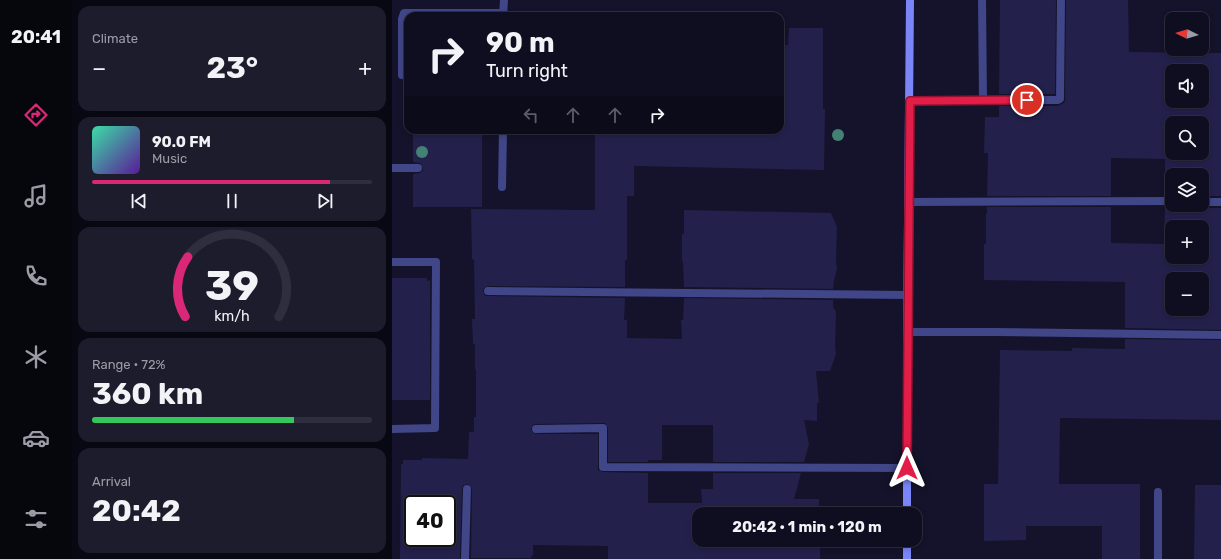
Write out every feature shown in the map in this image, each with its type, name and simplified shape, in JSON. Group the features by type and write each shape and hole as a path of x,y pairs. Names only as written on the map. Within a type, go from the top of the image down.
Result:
{"street":[{"path":"907,507 907,295 910,0"},
{"path":"907,547 907,559"}],"lane":[{"path":"504,0 504,12"},
{"path":"982,0 983,100"},
{"path":"910,101 1060,99 1061,0"},
{"path":"402,75 402,19 404,13"},
{"path":"502,187 503,134"},
{"path":"392,168 418,168"},
{"path":"908,202 1165,201"},
{"path":"1209,202 1221,202"},
{"path":"392,262 436,262 435,428 392,429"},
{"path":"488,291 907,295"},
{"path":"907,332 1221,335"},
{"path":"536,429 603,428 603,467 907,468"},
{"path":"465,559 467,489"},
{"path":"1158,492 1158,559"}],"building":[{"path":"1000,0 1056,0 1055,94 999,94"},
{"path":"1066,0 1128,0 1129,52 1165,52 1165,56 1209,56 1209,53 1221,53 1221,196 1209,196 1209,168 1165,168 1165,160 1209,160 1209,116 1165,116 1165,159 1111,158 1111,196 987,196 988,153 984,153 985,117 999,117 999,106 1058,106 1065,102"},
{"path":"789,28 823,28 823,109 825,109 824,170 634,166 634,196 627,196 627,260 625,260 625,287 488,286 484,288 483,291 485,296 625,298 624,320 627,320 627,338 682,339 681,320 683,320 684,298 833,300 833,307 836,312 836,354 830,371 816,371 819,403 817,403 817,421 804,420 809,444 804,462 713,462 713,425 662,425 662,460 648,460 648,462 608,462 608,428 605,423 536,424 533,425 531,429 532,432 536,434 598,434 598,470 603,472 648,473 648,503 702,503 701,489 713,489 713,473 801,473 794,499 819,499 819,507 692,507 692,547 820,547 820,559 608,559 608,546 533,545 533,555 531,558 471,558 472,489 470,485 467,484 463,486 462,489 460,559 400,559 401,464 403,464 403,460 422,460 422,458 468,459 469,432 474,432 474,417 476,417 476,369 472,319 475,319 471,209 595,210 595,134 784,134 784,45 788,45"},
{"path":"413,134 482,134 482,207 413,207 413,174 420,173 423,168 420,163 413,162"},
{"path":"987,207 1111,207 1111,243 1164,244 1165,207 1165,212 1209,212 1209,208 1221,208 1221,330 1125,328 1125,282 984,280 984,244 986,244"},
{"path":"684,210 831,213 837,227 837,269 833,289 684,287 682,234 684,234"},
{"path":"392,278 427,278 427,281 430,280 430,400 392,400"},
{"path":"1125,339 1221,340 1221,420 1060,418 1059,484 1140,484 1140,559 1102,559 1102,526 1026,526 1026,540 984,541 984,484 998,484 1000,350 1072,351 1072,348 1125,349"},
{"path":"1195,485 1221,485 1221,559 1194,559"}],"route":[{"path":"907,468 907,295 910,101 1027,100"}]}
